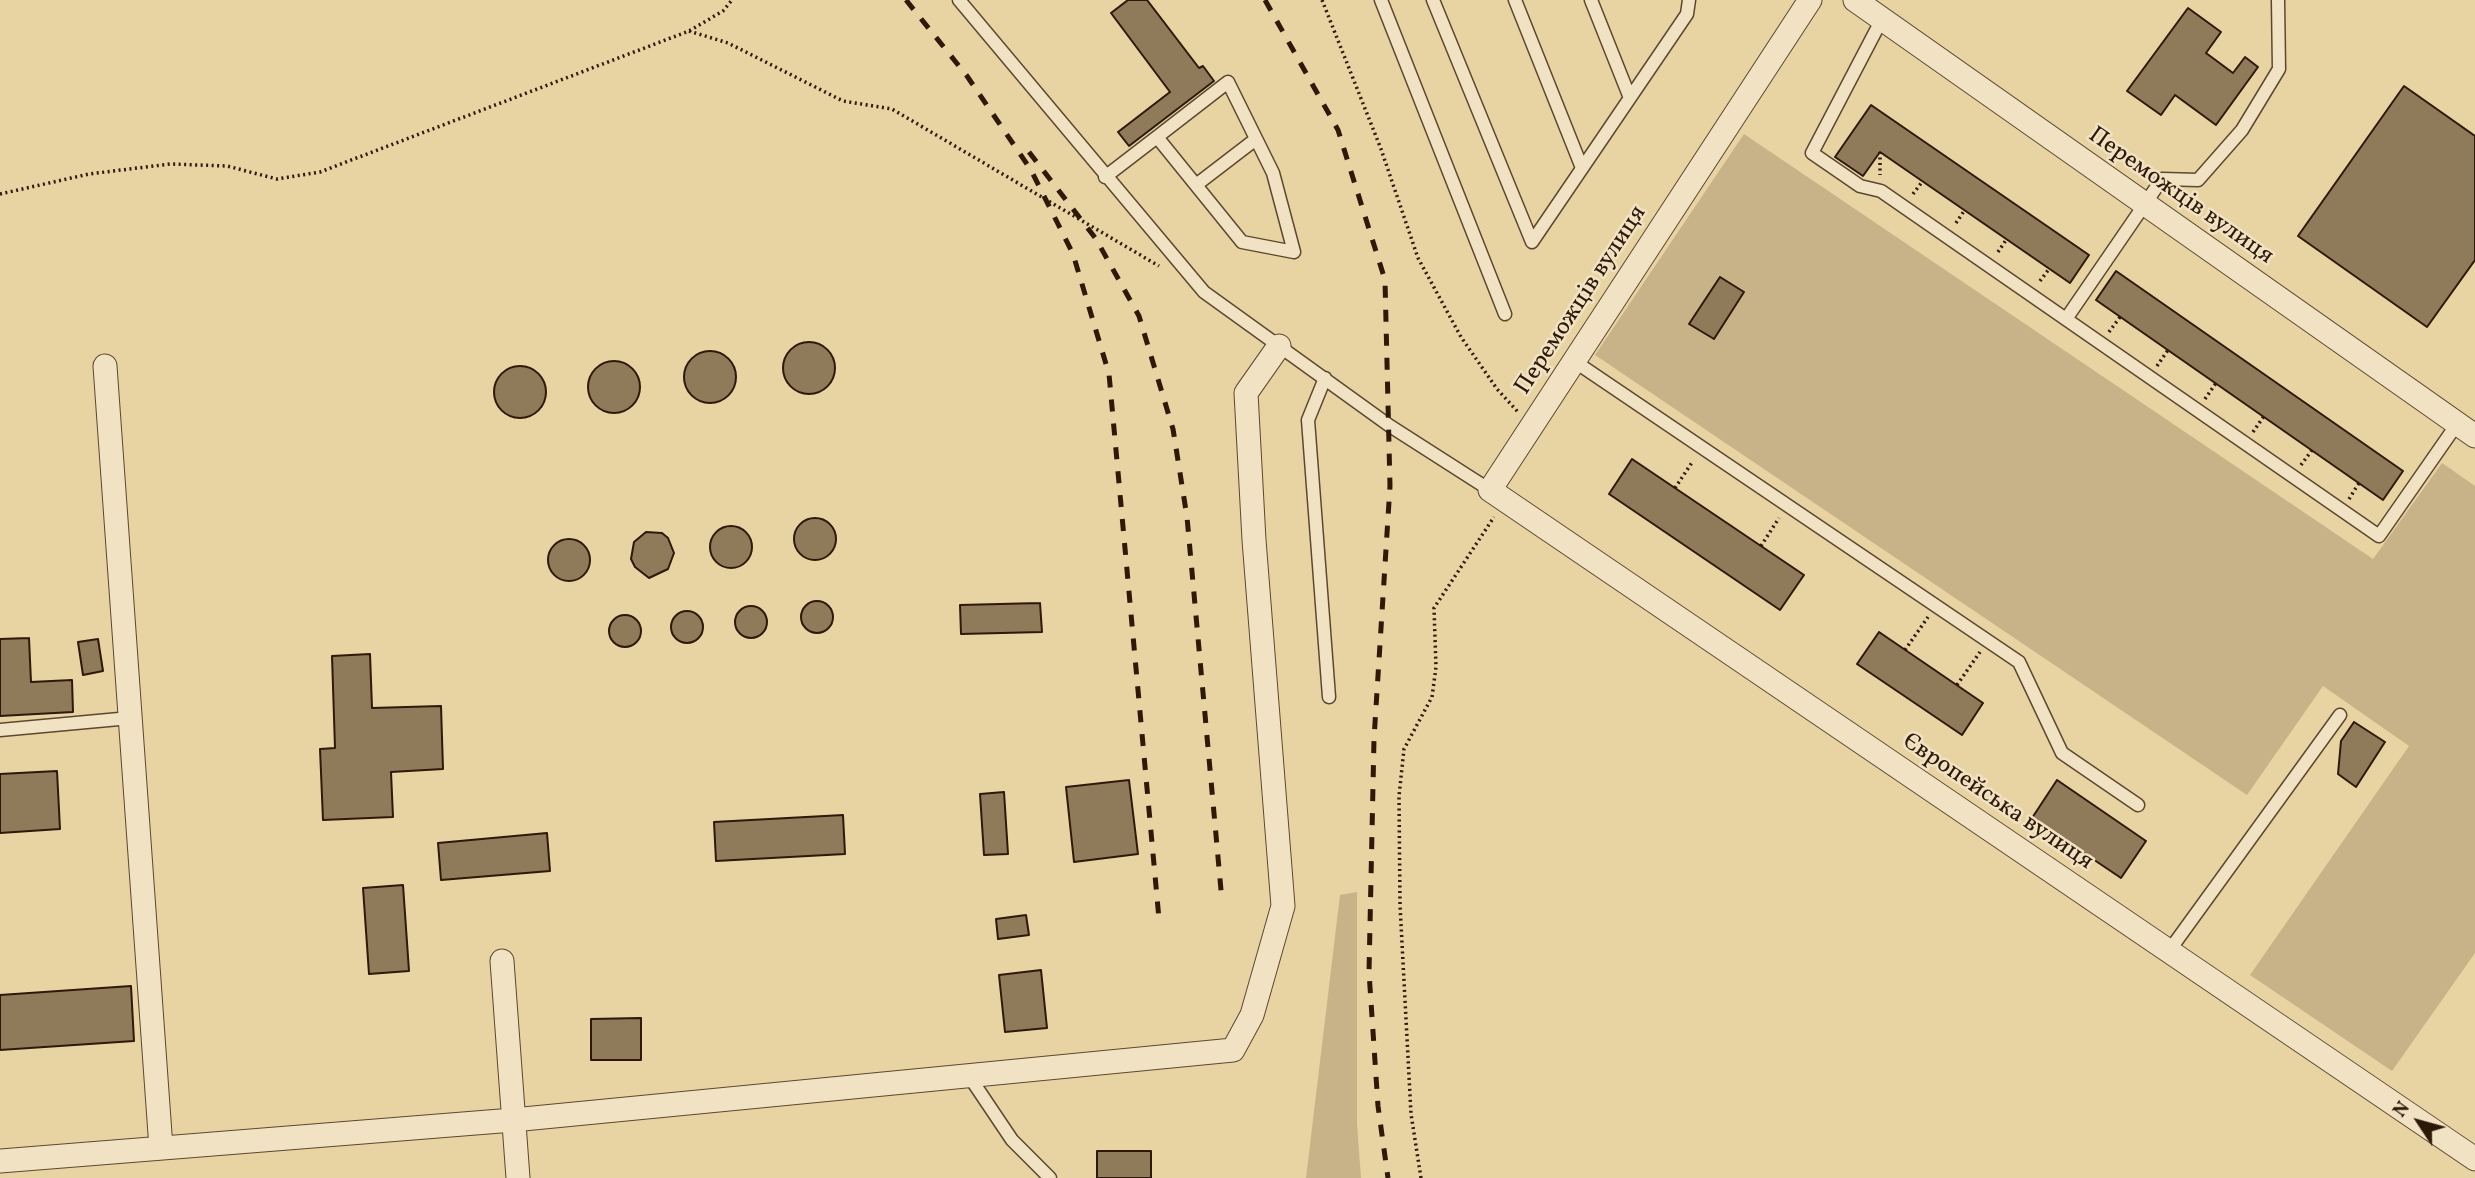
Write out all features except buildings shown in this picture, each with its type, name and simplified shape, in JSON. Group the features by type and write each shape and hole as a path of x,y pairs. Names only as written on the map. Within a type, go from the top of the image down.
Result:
{"street":[{"name":"Переможців вулиця","path":"1497,496 1531,426 1810,0"},
{"name":"Переможців вулиця","path":"1855,0 2466,430"},
{"path":"0,1161 513,1120 1233,1050 1252,1015 1283,906 1254,540 1246,393 1279,346"},
{"path":"105,366 161,1148"},
{"name":"Європейська вулиця","path":"1497,496 2475,1159"},
{"path":"502,961 518,1178"}],"lane":[{"path":"959,0 1204,292 1390,426 1497,496"},
{"path":"1381,0 1505,314"},
{"path":"1433,0 1532,242 1687,14 1689,0"},
{"path":"1515,0 1582,168"},
{"path":"1591,0 1630,98"},
{"path":"2066,319 2162,179 2198,180 2242,131 2279,69 2278,0"},
{"path":"1882,19 1812,153 1860,186 1881,191 2379,536 2466,430"},
{"path":"1105,177 1157,136 1228,82 1273,173 1294,252 1242,242 1157,136"},
{"path":"1196,185 1256,139"},
{"path":"1574,361 2019,662 2062,753 2138,805"},
{"path":"1325,378 1308,420 1329,698"},
{"path":"2169,951 2340,715"},
{"path":"0,730 130,718"},
{"path":"969,1076 1012,1140 1050,1178"}],"path":[{"path":"0,194 89,174 170,164 227,166 277,179 320,172 689,32 723,11 732,0"},
{"path":"1322,0 1381,149 1418,258 1461,337 1497,389 1531,426"},
{"path":"689,32 728,43 843,101 892,108 1160,267"},
{"path":"1880,152 1881,191"},
{"path":"1675,488 1702,448"},
{"path":"1421,1178 1411,1114 1401,905 1399,796 1404,749 1432,697 1436,667 1434,608 1497,496"},
{"path":"1761,546 1788,506"},
{"path":"1905,650 1936,605"},
{"path":"1957,685 1987,640"}],"shaded area":[{"path":"1744,134 2373,559 2442,463 2475,486 2475,953 2392,1071 2250,975 2409,746 2323,686 2247,795 1595,355"},
{"path":"1357,892 1357,1124 1361,1178 1306,1178 1340,895"}],"railway":[{"path":"906,0 967,76 1031,170 1073,254 1109,374 1159,919"},
{"path":"1265,0 1338,130 1385,280 1390,486 1374,739 1369,972 1378,1106 1388,1178"},
{"path":"1029,152 1096,239 1139,316 1173,429 1187,517 1222,901"}]}
